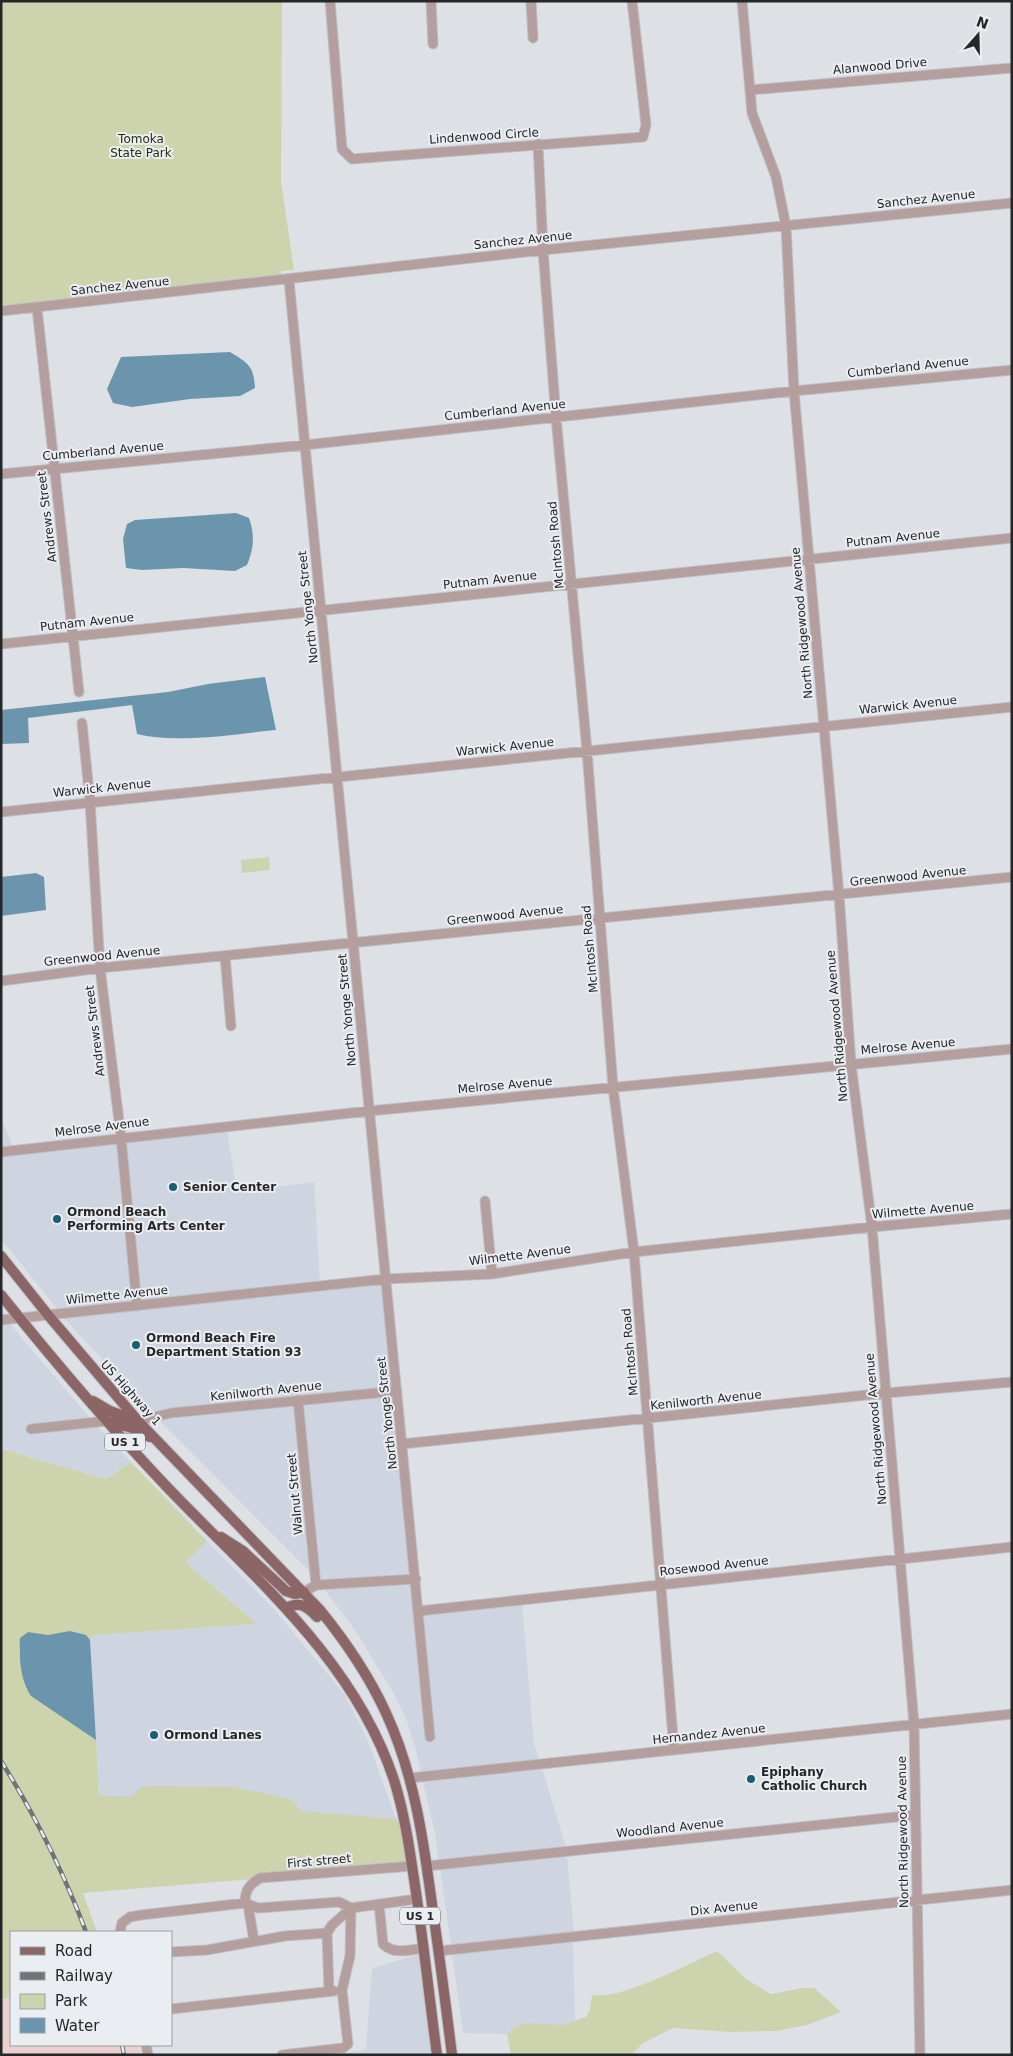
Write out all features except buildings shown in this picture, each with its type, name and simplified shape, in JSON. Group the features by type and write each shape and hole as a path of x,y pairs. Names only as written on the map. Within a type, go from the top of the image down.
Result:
{"main road":[{"name":"US Highway 1","path":"1,1256 48,1315 138,1420 304,1592"},
{"name":"US 1","path":"1,1294 107,1421 318,1644 362,1709 383,1753 395,1784 405,1823 424,1948 437,2055"},
{"path":"85,1396 110,1411 138,1420"},
{"path":"107,1421 132,1428 158,1442"},
{"path":"206,1527 243,1551 286,1591 295,1594 304,1592"},
{"name":"US 1","path":"304,1592 339,1634 360,1666 386,1713 410,1778 418,1809 427,1866 452,2055"},
{"path":"286,1608 296,1604 308,1607 326,1627 339,1634"},
{"path":"383,1753 402,1775 410,1778"},
{"path":"395,1784 401,1786 418,1809"}],"street":[{"name":"Lindenwood Circle","path":"330,1 342,149 352,158 643,137 646,125 632,1"},
{"path":"431,1 433,44"},
{"path":"531,1 533,38"},
{"name":"North Ridgewood Avenue","path":"742,1 752,113 776,177 786,226 794,391 839,895 851,1064 872,1227 914,1724 920,2055"},
{"name":"Alanwood Drive","path":"750,90 1012,68"},
{"name":"McIntosh Road","path":"538,144 543,250 556,416 587,751 613,1088 634,1252 674,1750"},
{"name":"Sanchez Avenue","path":"1,311 543,250 1012,202"},
{"name":"North Yonge Street","path":"289,280 430,1737"},
{"name":"Andrews Street","path":"37,308 79,692"},
{"name":"Cumberland Avenue","path":"1,474 305,445 556,416 1012,370"},
{"name":"Putnam Avenue","path":"1,644 1012,538"},
{"name":"Warwick Avenue","path":"1,812 1012,707"},
{"name":"Andrews Street","path":"82,723 90,802 100,968 121,1137 137,1306"},
{"name":"Greenwood Avenue","path":"1,981 100,968 1012,877"},
{"path":"226,956 231,1026"},
{"name":"Melrose Avenue","path":"1,1152 121,1137 369,1111 1012,1049"},
{"path":"485,1201 492,1274"},
{"name":"Wilmette Avenue","path":"1,1320 386,1279 492,1274 634,1252 1012,1214"},
{"name":"Kenilworth Avenue","path":"402,1444 886,1393 1012,1382"},
{"name":"Kenilworth Avenue","path":"138,1420 171,1413 397,1391"},
{"name":"Walnut Street","path":"298,1400 316,1585"},
{"path":"31,1429 107,1421"},
{"name":"Rosewood Avenue","path":"419,1611 1012,1547"},
{"path":"304,1592 316,1585 416,1580"},
{"name":"Hernandez Avenue","path":"410,1778 1012,1714"},
{"name":"Woodland Avenue","path":"427,1866 915,1815"},
{"name":"First street","path":"246,1904 245,1892 249,1885 260,1878 412,1866"},
{"name":"Dix Avenue","path":"439,1951 1012,1890"},
{"path":"329,1991 327,1933 332,1925 351,1908 417,1899"},
{"path":"120,1931 122,1924 130,1917 246,1904 258,1908 339,1902 351,1908"},
{"path":"246,1904 254,1941"},
{"path":"378,1904 383,1944 387,1948 401,1951 424,1948"},
{"path":"282,2055 343,2048 348,2044 342,1990 350,1956 351,1908"},
{"path":"172,1952 207,1950 316,1932 327,1933"},
{"path":"172,2009 342,1990"}],"shaded area":[{"path":"1,1117 13,1146 1,1147"},
{"path":"227,1130 237,1192 314,1182 320,1282 141,1301 125,1141"},
{"path":"117,1142 133,1302 58,1310 1,1239 1,1156"},
{"path":"383,1284 392,1387 171,1408 152,1413 64,1318"},
{"path":"10,1324 91,1419 27,1425 27,1434 98,1427 131,1462 106,1479 1,1449 1,1325"},
{"path":"393,1396 411,1575 319,1581 303,1404"},
{"path":"295,1405 310,1572 159,1420"},
{"path":"207,1541 273,1608 344,1694 367,1738 396,1819 99,1795 90,1640 93,1635 256,1624 186,1562"},
{"path":"412,1584 427,1742 435,1741 423,1615 522,1604 534,1744 539,1760 421,1772 406,1718 394,1694 355,1630 324,1589"},
{"path":"542,1768 566,1847 439,1860 423,1781"},
{"path":"567,1856 574,1932 451,1945 440,1869"},
{"path":"573,1942 575,2021 563,2025 514,2027 507,2034 463,2033 452,1954"},
{"path":"420,1954 433,2055 326,2055 366,2050 372,1968"},
{"path":"10,1998 10,2046 138,2046 142,2055 91,2055 90,2053 72,2055 1,2055 1,1999"}],"green space":[{"name":"Tomoka State Park","path":"1,1 282,1 281,181 294,270 281,271 281,281 1,312"},
{"path":"269,857 270,870 242,873 241,860"},
{"path":"1,1449 106,1479 131,1462 207,1541 186,1562 256,1624 94,1635 90,1640 85,1636 75,1633 48,1635 28,1632 19,1650 26,1689 96,1740 99,1795 130,1797 143,1786 235,1787 291,1799 301,1811 397,1819 403,1834 408,1866 83,1893 97,1931 10,1931 10,1998 1,1999"},
{"path":"717,1951 746,1979 771,1994 803,1988 814,1988 841,2012 807,2025 776,2031 730,2032 673,2028 643,2043 631,2055 511,2055 507,2034 514,2027 524,2023 563,2025 586,2017 590,2010 592,1995 605,1995 637,1987"}],"water":[{"path":"230,352 246,362 253,375 255,388 240,396 190,399 132,407 113,403 107,389 121,357"},
{"path":"236,513 249,518 253,542 247,565 235,571 183,568 142,570 126,568 123,539 127,524 135,520"},
{"path":"265,677 276,730 205,737 152,737 137,734 132,705 28,718 29,743 1,744 1,710 168,692 208,684"},
{"path":"36,873 44,877 46,910 1,916 1,877"},
{"path":"70,1631 86,1635 90,1640 96,1740 31,1696 22,1675 20,1638 28,1632 48,1635"}],"railway":[{"path":"1,1761 26,1802 48,1845 86,1931"},
{"path":"122,2046 124,2055"}],"place":[{"name":"Senior Center","path":"173,1187"},
{"name":"Ormond Beach Performing Arts Center","path":"57,1219"},
{"name":"Ormond Beach Fire Department Station 93","path":"136,1345"},
{"name":"Ormond Lanes","path":"154,1735"},
{"name":"Epiphany Catholic Church","path":"751,1779"}]}
